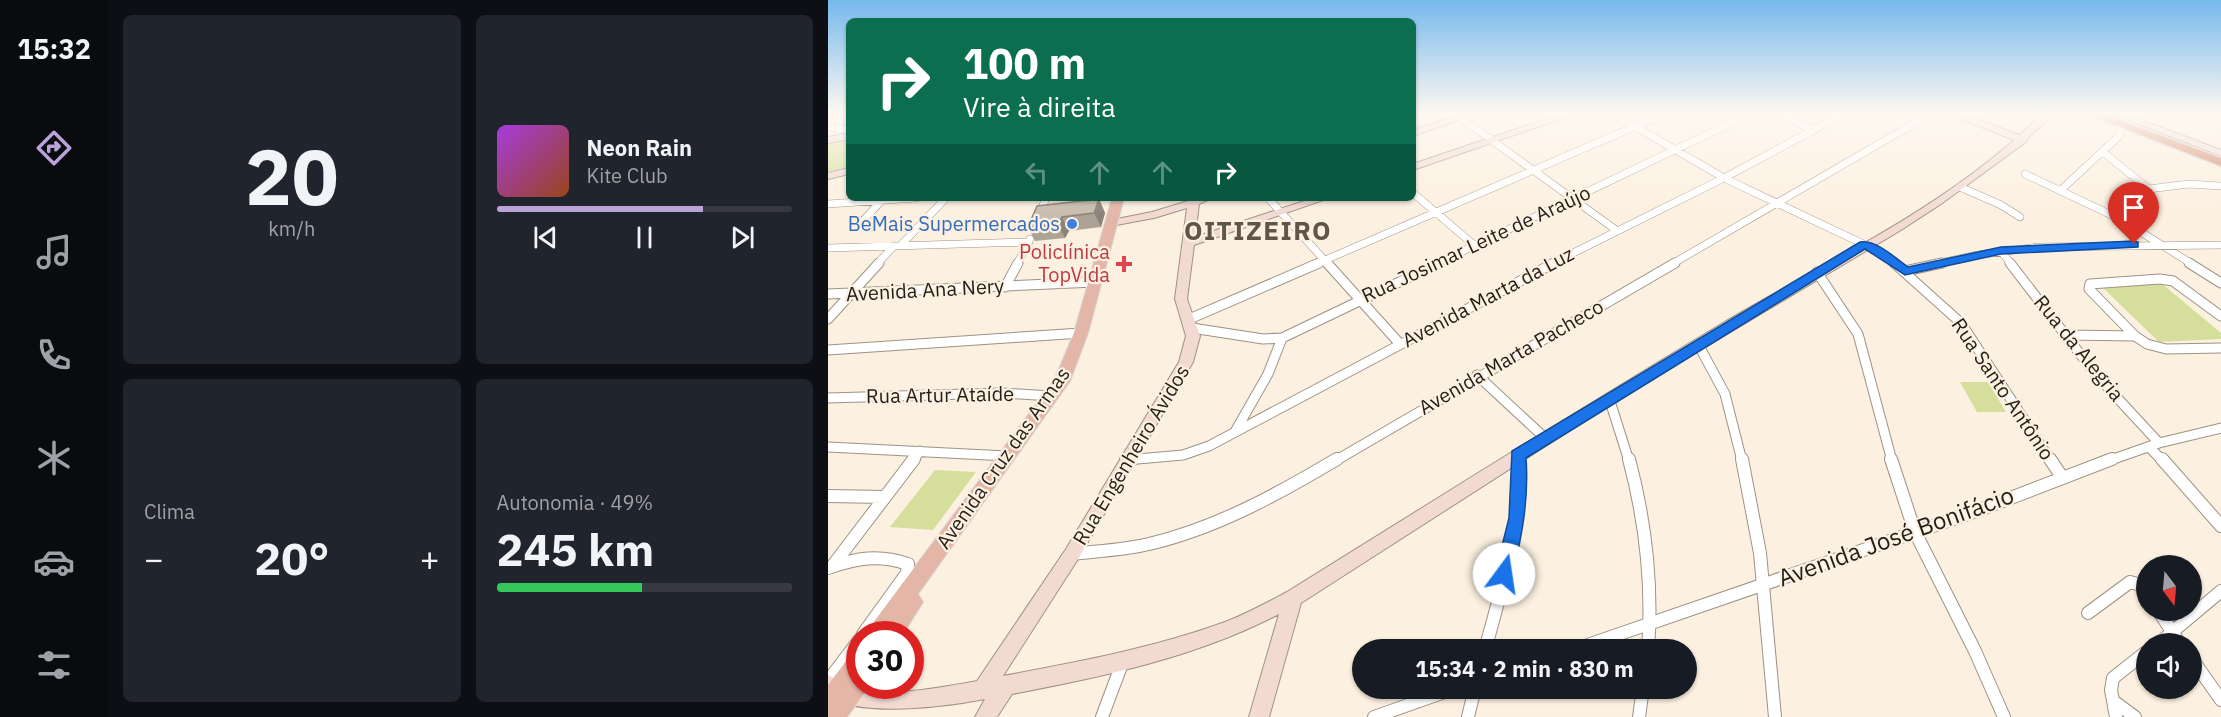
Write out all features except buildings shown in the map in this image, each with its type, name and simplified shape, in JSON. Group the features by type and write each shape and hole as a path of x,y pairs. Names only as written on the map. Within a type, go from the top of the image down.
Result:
{"highway":[{"path":"2187,146 2221,160"}],"main road":[{"name":"Avenida Cruz das Armas","path":"900,621 1073,377 1089,342 1116,222 1118,201"},
{"name":"Avenida Cruz das Armas","path":"886,621 1051,396 1070,366 1095,282 1125,201"},
{"path":"834,717 838,690"}],"street":[{"path":"1416,166 1475,146"},
{"path":"1499,146 1616,230"},
{"path":"1190,324 1324,262 1589,146"},
{"name":"Rua Santo Antônio","path":"1670,146 1777,205 1881,253 1905,272 1943,305 1972,337 2062,477"},
{"name":"Rua Josimar Leite de Araújo","path":"1190,324 1263,339 1281,338 1683,146"},
{"name":"Avenida Marta da Luz","path":"1126,460 1184,455 1209,446 1616,230 1783,146"},
{"name":"Avenida Marta Pacheco","path":"1072,554 1127,548 1161,541 1244,510 1288,488 1477,375 1876,146"},
{"path":"846,671 838,690 877,702 910,701 1006,685 1123,661 1223,631 1293,598 1609,398 1960,187 2014,146"},
{"path":"2061,190 2110,146"},
{"path":"2202,146 2221,153"},
{"path":"2104,153 2149,189 2188,184 2221,186"},
{"path":"2025,174 2135,229 2221,283"},
{"path":"828,184 833,175"},
{"path":"1960,187 2001,205 2020,218"},
{"path":"2135,229 2137,207 2149,189"},
{"path":"1416,196 1474,245"},
{"path":"828,204 880,201"},
{"path":"860,224 880,201"},
{"path":"828,319 943,201"},
{"path":"1038,220 1045,201"},
{"path":"1271,201 1400,344"},
{"path":"1187,243 1315,201"},
{"path":"1116,222 1154,215 1193,204"},
{"name":"Rua Engenheiro Ávidos","path":"983,689 1072,554 1186,362 1193,344 1190,324 1181,299 1193,204"},
{"path":"1005,286 1033,231"},
{"path":"828,248 1029,242"},
{"path":"1905,272 2001,250 2082,245 2221,245"},
{"name":"Rua da Alegria","path":"2001,250 2097,376 2221,526"},
{"path":"1817,272 1858,334 1881,431 1915,532 1975,651 2004,717"},
{"path":"2221,316 2178,283 2168,280 2090,284 2089,289 2135,336 2147,344 2166,349 2221,348"},
{"name":"Avenida Ana Nery","path":"828,294 1095,282"},
{"path":"828,350 983,342 1081,333"},
{"path":"2067,335 2135,336"},
{"path":"1236,431 1268,374 1281,338"},
{"path":"1698,344 1718,379 1731,412 1750,492 1760,553 1761,585 1775,717"},
{"path":"1477,375 1545,438"},
{"name":"Rua Artur Ataíde","path":"828,398 1002,393 1051,396"},
{"path":"1609,398 1626,443 1637,486 1650,573 1649,639"},
{"name":"Avenida José Bonifácio","path":"1605,639 1915,532 2154,445 2221,428"},
{"path":"828,447 1007,456"},
{"path":"830,567 920,451"},
{"path":"1488,639 1517,518 1520,489 1518,456"},
{"path":"828,496 884,497"},
{"path":"830,567 872,555 908,564 907,573 872,621"},
{"path":"2088,613 2130,582 2136,584"},
{"path":"2181,633 2221,591"},
{"path":"1259,717 1293,598"},
{"path":"2116,717 2116,703 2111,682 2136,660"},
{"path":"1102,717 1123,661"},
{"path":"2202,673 2221,700"},
{"path":"985,717 1006,685"},
{"path":"1374,717 1425,699"},
{"path":"1468,717 1472,699"},
{"path":"1639,717 1641,699"},
{"path":"2116,703 2135,717"}],"green space":[{"path":"828,146 846,146 846,170 828,174"},
{"path":"2161,283 2221,333 2221,339 2159,342 2101,286"},
{"path":"1960,382 1988,382 2006,412 1977,412"},
{"path":"935,470 976,472 933,530 890,527"}],"place":[{"name":"BeMais Supermercados","path":"1072,224"},
{"name":"Policlínica TopVida","path":"1124,264"}],"district":[{"name":"OITIZEIRO","path":"1258,231"}],"route":[{"path":"1504,574 1517,518 1520,489 1518,456 1645,376 1864,245 1881,253 1905,272 2001,250 2134,244"}]}
